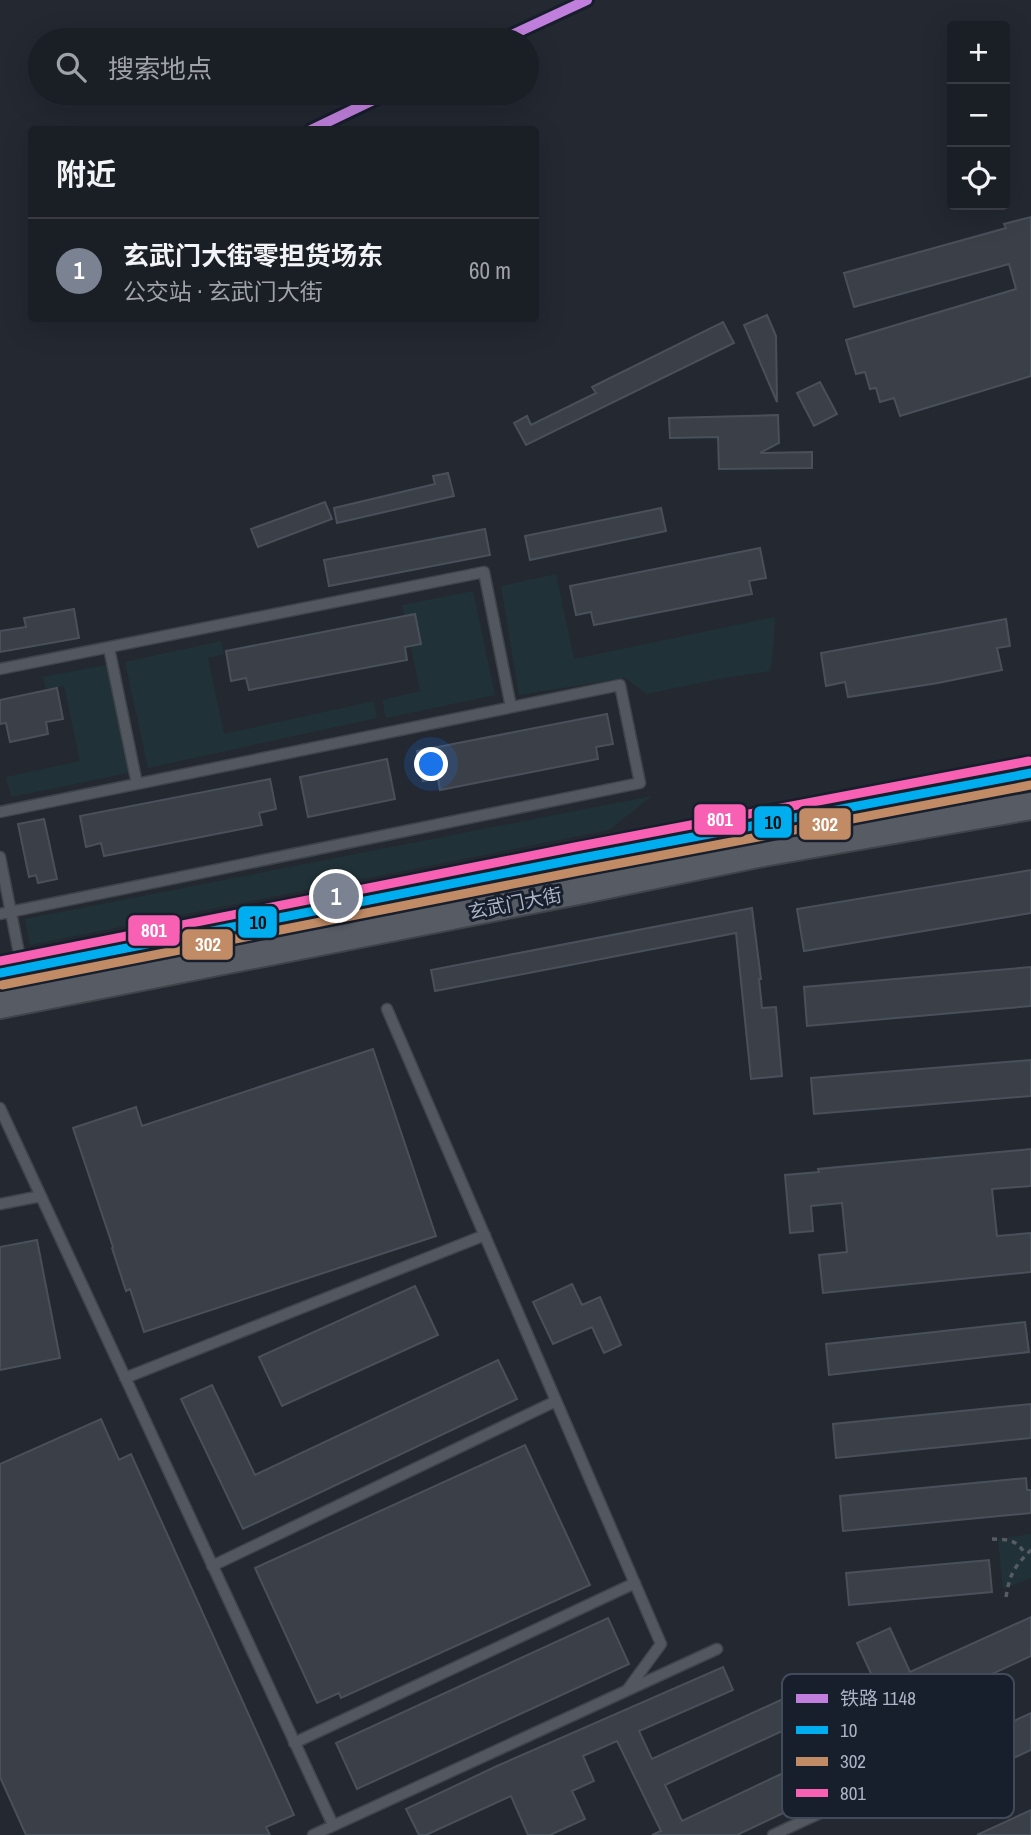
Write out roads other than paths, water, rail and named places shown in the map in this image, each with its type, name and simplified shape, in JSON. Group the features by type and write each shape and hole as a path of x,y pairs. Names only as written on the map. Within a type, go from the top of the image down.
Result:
{"main road":[{"name":"玄武门大街","path":"11,971 1031,773"},
{"name":"玄武门大街","path":"0,1005 763,853 1031,806"}],"lane":[{"path":"0,669 484,572 510,707"},
{"path":"109,648 137,784"},
{"path":"0,812 620,685 640,783 5,913"},
{"path":"0,857 11,971 28,1000"},
{"path":"387,1009 661,1644 628,1689"},
{"path":"0,1108 333,1825"},
{"path":"0,1204 41,1196"},
{"path":"125,1378 485,1235"},
{"path":"212,1566 556,1401"},
{"path":"294,1743 635,1583"},
{"path":"313,1835 717,1648"},
{"path":"773,1835 809,1818"}],"rail line":[{"name":"1148","path":"527,28 587,0"},
{"name":"1148","path":"319,126 363,105"}],"place":[{"name":"玄武门大街零担货场东","path":"336,896"}]}
